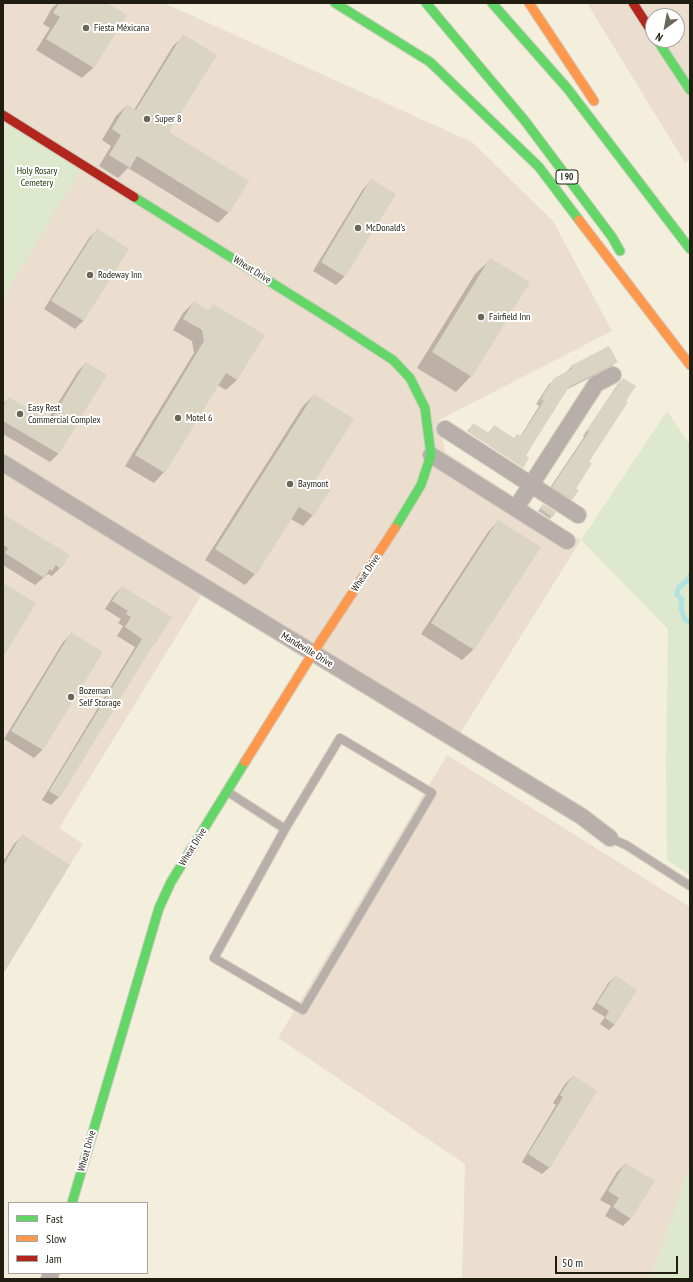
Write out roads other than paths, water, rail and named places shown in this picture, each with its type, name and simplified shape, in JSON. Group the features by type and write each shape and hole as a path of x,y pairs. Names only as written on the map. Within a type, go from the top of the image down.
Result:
{"main road":[{"path":"335,3 430,62 539,167 690,365"},
{"name":"I 90","path":"426,3 525,121 612,237 624,257"},
{"path":"492,3 567,88 688,246"},
{"path":"529,3 599,110"},
{"path":"633,3 645,22"},
{"path":"662,48 690,90"},
{"name":"Wheat Drive","path":"3,115 393,360 410,378 425,408 431,455 421,485 388,540 313,653 170,882 159,908 72,1202"},
{"path":"625,150 688,246"},
{"path":"645,291 690,365"}],"street":[{"path":"516,508 596,384 613,375"},
{"path":"444,429 578,515"},
{"path":"431,455 568,541"},
{"name":"Mandeville Drive","path":"3,463 581,816 610,838"}],"lane":[{"path":"340,738 432,793 303,1010 214,958 285,829 340,738"},
{"path":"227,791 285,829"},
{"path":"610,838 626,845 690,886"}],"waterway":[{"path":"690,575 688,580 678,588 677,595 682,599 681,608 685,620 690,622"}],"place":[{"name":"Fiesta Méxicana","path":"86,28"},
{"name":"Super 8","path":"147,119"},
{"name":"McDonald's","path":"358,228"},
{"name":"Rodeway Inn","path":"90,275"},
{"name":"Fairfield Inn","path":"481,317"},
{"name":"Easy Rest Commercial Complex","path":"20,414"},
{"name":"Motel 6","path":"178,418"},
{"name":"Baymont","path":"290,484"},
{"name":"Bozeman Self Storage","path":"71,697"}],"park label":[{"name":"Holy Rosary Cemetery","path":"37,176"}]}
